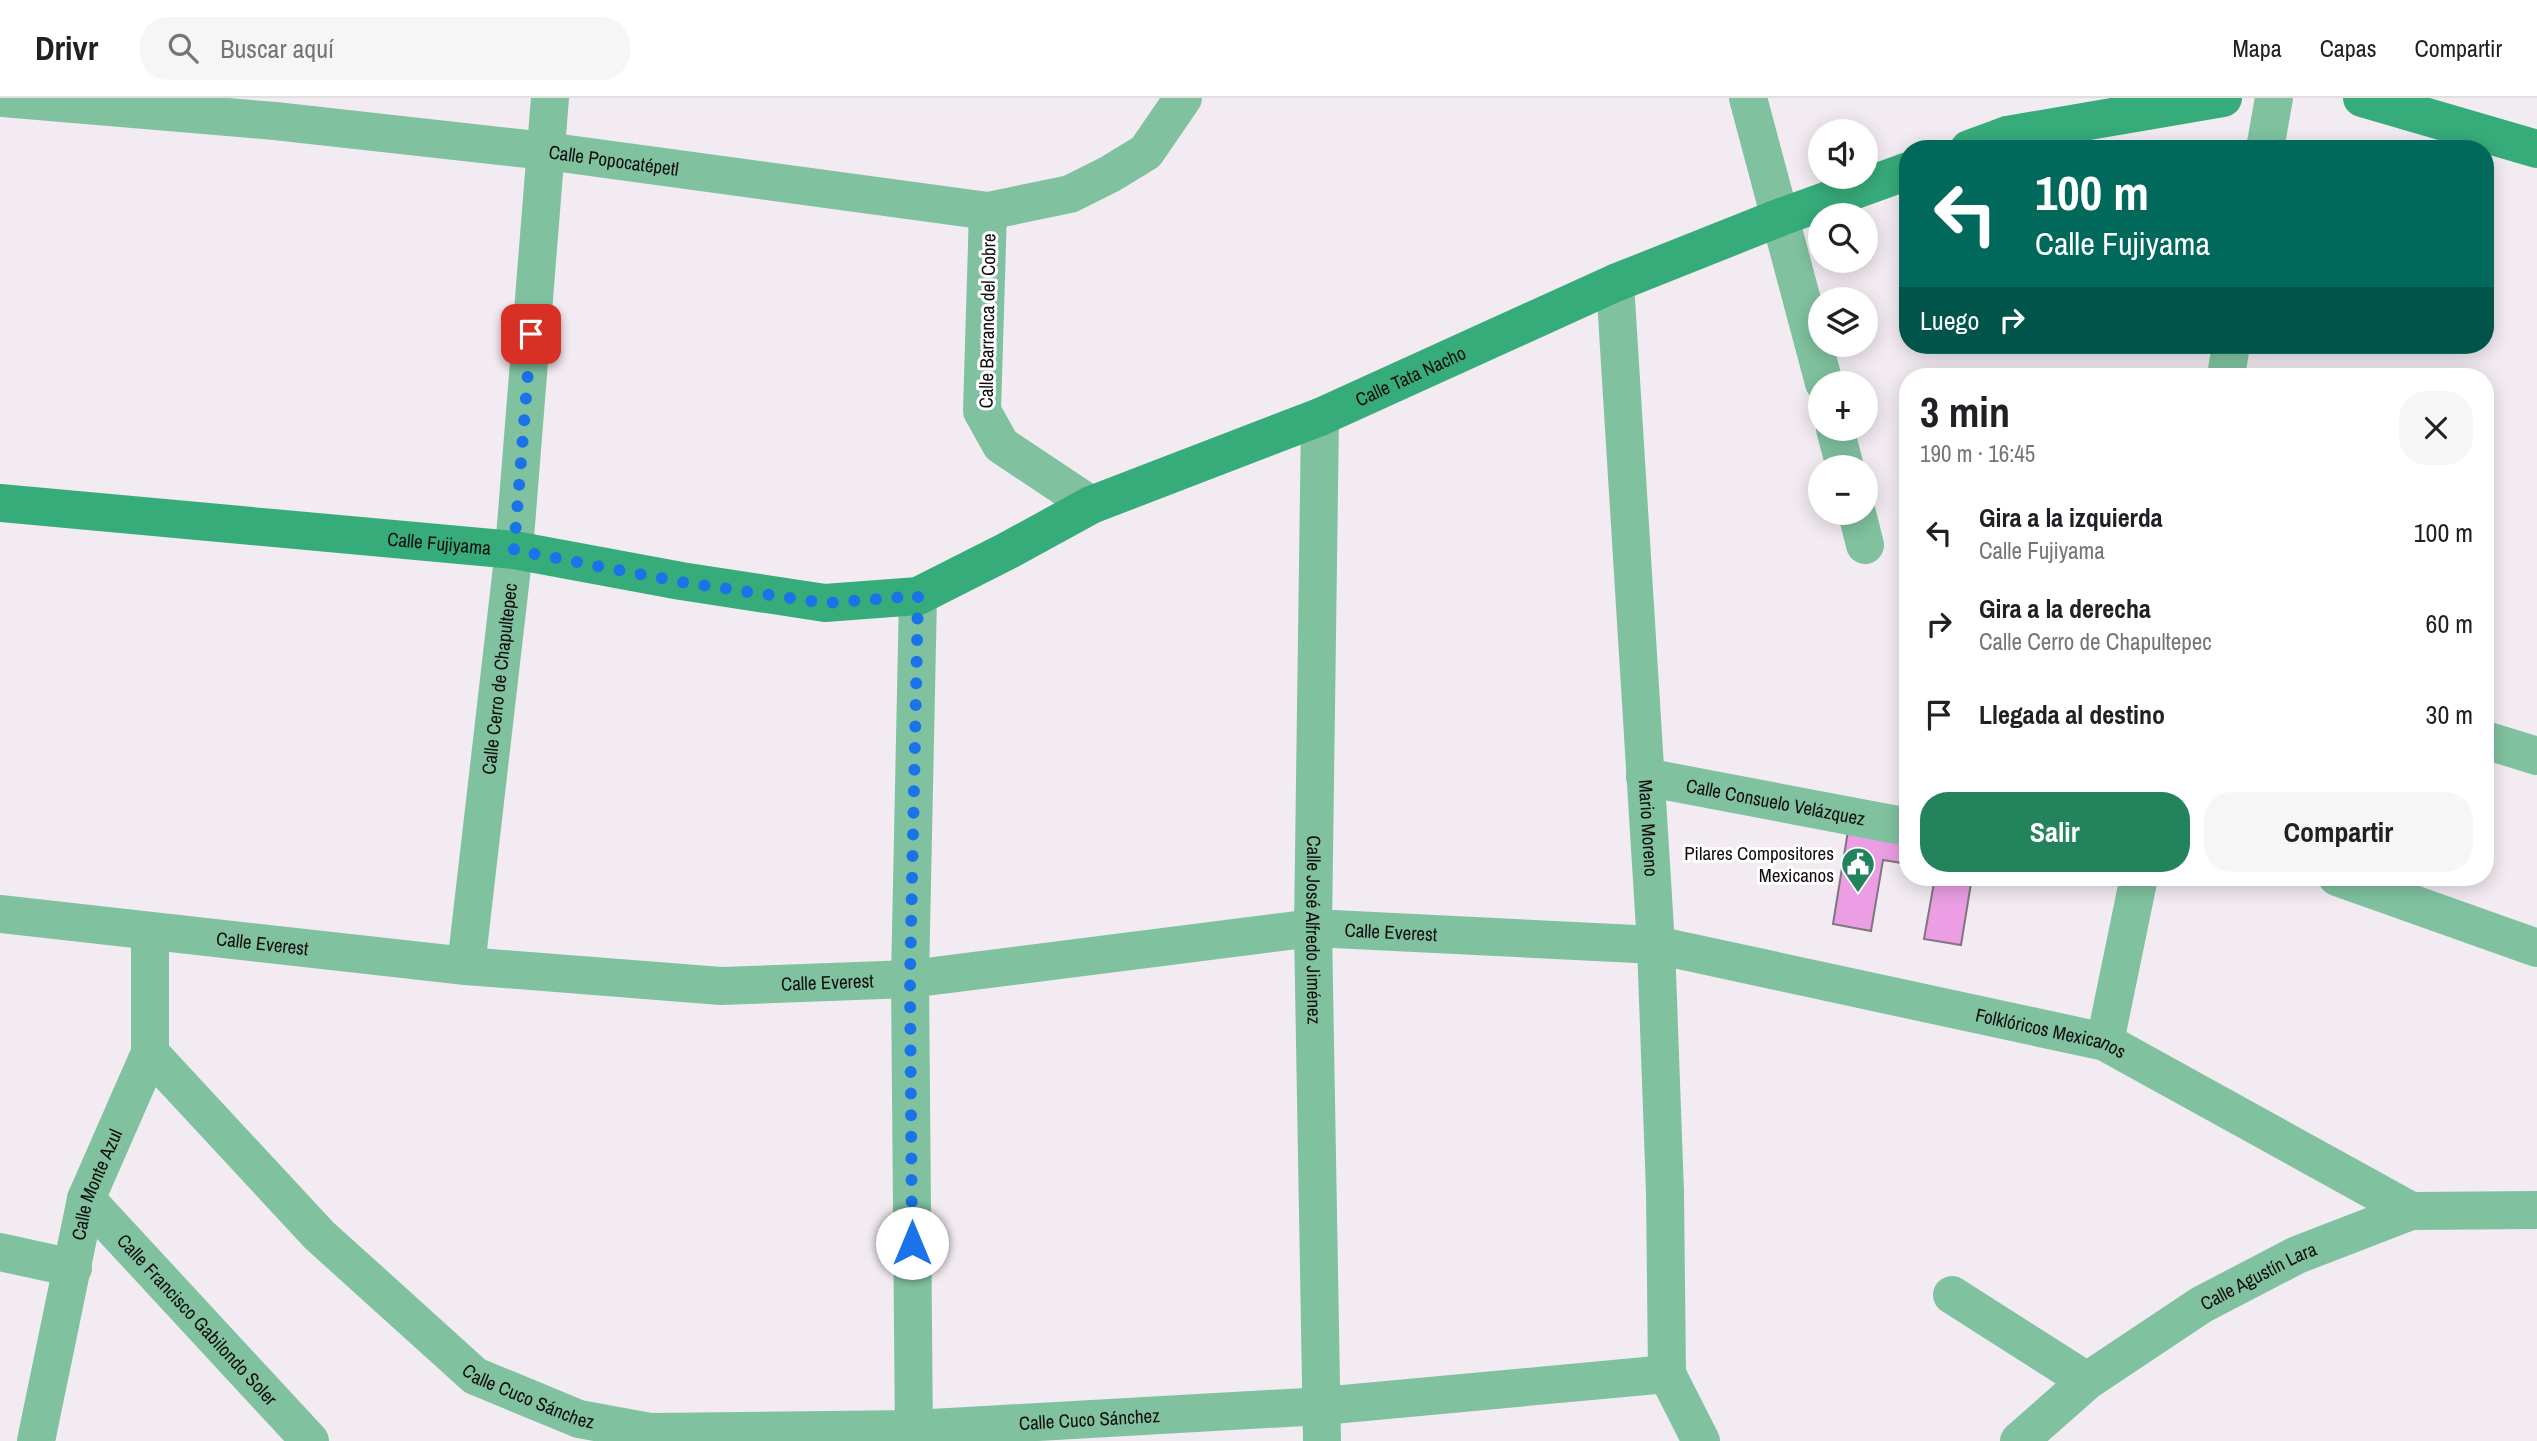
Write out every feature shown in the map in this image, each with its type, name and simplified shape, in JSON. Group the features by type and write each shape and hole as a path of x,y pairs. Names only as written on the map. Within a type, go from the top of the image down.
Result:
{"street":[{"name":"Calle Popocatépetl","path":"4,98 275,121 546,151 988,211 1070,194 1110,174 1146,152 1183,98"},
{"name":"Calle Cerro de Chapultepec","path":"466,966 514,550 551,98"},
{"path":"1748,98 1821,371"},
{"path":"1993,140 2007,135 2223,98"},
{"path":"2267,140 2274,98"},
{"path":"2362,98 2537,149"},
{"name":"Calle Tata Nacho","path":"918,596 1091,505 1320,417 1615,283 1781,217 1899,174"},
{"name":"Calle Barranca del Cobre","path":"988,211 982,411 1001,445 1091,505"},
{"name":"Mario Moreno","path":"1615,283 1657,945 1665,1192 1667,1374"},
{"name":"Calle José Alfredo Jiménez","path":"1320,417 1312,928 1322,1423"},
{"name":"Calle Fujiyama","path":"0,503 514,550 681,582 825,603 918,596"},
{"path":"914,1435 910,979 918,596"},
{"path":"2494,743 2537,756"},
{"name":"Calle Consuelo Velázquez","path":"1645,777 1899,825"},
{"path":"2105,1042 2137,886"},
{"path":"2362,886 2537,948"},
{"name":"Calle Everest","path":"0,914 466,966 721,985 910,979 1312,928 1657,945"},
{"name":"Calle Monte Azul","path":"36,1441 86,1199 150,1053 150,932"},
{"name":"Folklóricos Mexicanos","path":"1657,945 2105,1042 2411,1210"},
{"name":"Calle Cuco Sánchez","path":"150,1053 319,1235 475,1376 579,1419 650,1432 914,1435 1322,1423 1667,1374"},
{"name":"Calle Francisco Gabilondo Soler","path":"86,1199 310,1441"},
{"name":"Calle Agustín Lara","path":"2019,1441 2087,1381 2213,1299 2297,1255 2411,1210 2537,1210"},
{"path":"0,1252 73,1269"},
{"path":"1952,1296 2087,1381"},
{"path":"1667,1374 1702,1441"}],"building":[{"name":"Pilares Compositores Mexicanos","path":"1852,806 1899,814 1899,863 1883,860 1871,931 1833,924"},
{"path":"1933,886 1971,886 1961,945 1924,939"}],"place":[{"name":"Pilares Compositores Mexicanos","path":"1858,894"}],"route":[{"path":"531,334 514,550 681,582 825,603 918,596 910,979 912,1243"}]}
